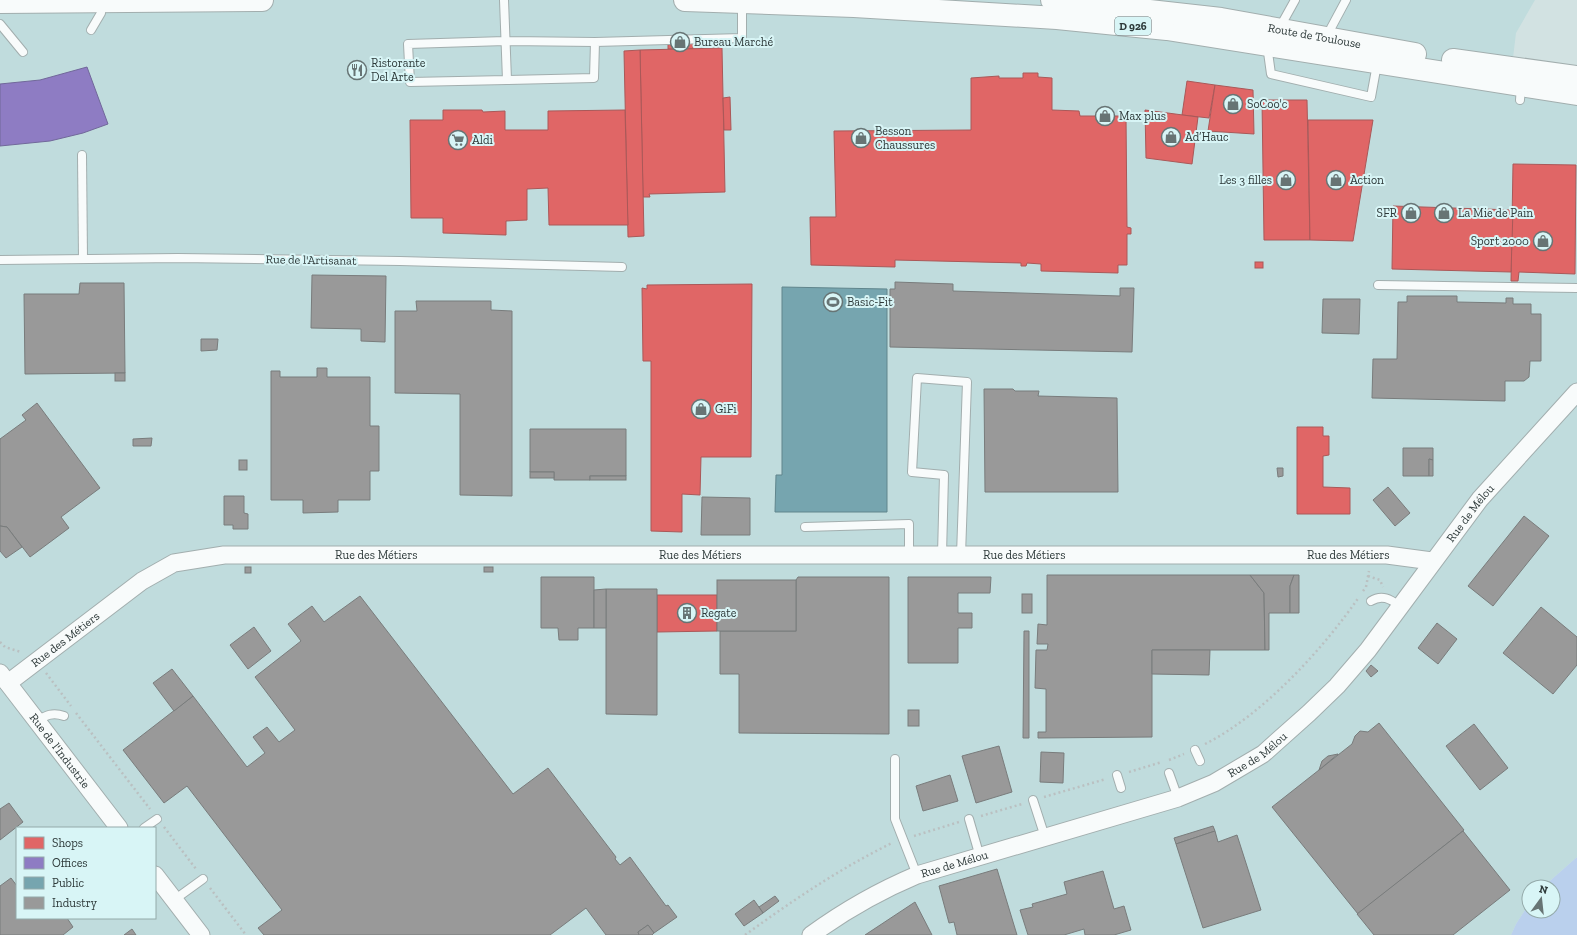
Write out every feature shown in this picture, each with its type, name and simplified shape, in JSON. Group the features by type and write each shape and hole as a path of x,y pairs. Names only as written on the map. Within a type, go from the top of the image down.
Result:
{"main road":[{"path":"0,2 101,0 262,0"},
{"name":"D 926","path":"685,0 854,6 1057,18 1167,29 1273,37 1377,63 1577,94"},
{"name":"Route de Toulouse","path":"1052,0 1153,8 1221,19 1273,37 1328,38 1437,58 1522,85 1577,77"}],"street":[{"name":"Rue de Mélou","path":"818,933 866,899 890,886 917,875 1178,798 1214,783 1263,754 1337,686 1368,650 1432,561 1493,483 1577,392"},
{"name":"Rue des Métiers","path":"4,678 142,581 174,563 224,555 1387,555 1432,561"},
{"name":"Rue de l'Industrie","path":"4,678 118,827"},
{"path":"156,876 201,935"}],"lane":[{"path":"90,30 101,13 101,0"},
{"path":"504,0 507,80"},
{"path":"1295,0 1273,37 1271,74 1371,97 1377,63"},
{"path":"1328,38 1331,28 1346,0"},
{"path":"595,42 594,78 410,82 408,44 505,41 595,42 742,38 742,2"},
{"path":"0,24 23,52"},
{"path":"82,155 82,259"},
{"name":"Rue de l'Artisanat","path":"0,260 178,258 400,261 622,268"},
{"path":"1378,285 1577,288"},
{"path":"942,555 944,474 912,472 917,378 967,382 961,555"},
{"path":"805,527 908,524 909,555"},
{"path":"1371,602 1381,597 1391,599 1400,606"},
{"path":"37,722 48,714 58,714 64,716"},
{"path":"1195,750 1200,761"},
{"path":"895,758 895,819 917,875"},
{"path":"1170,773 1178,798"},
{"path":"1117,776 1121,788"},
{"path":"1033,800 1045,837"},
{"path":"145,827 157,819"},
{"path":"969,819 980,857"},
{"path":"174,900 203,879"}],"path":[{"path":"745,935 824,880 894,842 1166,761 1195,750 1235,727 1261,706 1329,638 1366,588 1371,565"},
{"path":"1368,576 1380,580 1384,589"},
{"path":"0,642 5,647 24,653"},
{"path":"45,672 246,935"}],"shaded area":[{"path":"0,0 1535,0 1516,33 1513,58 1577,68 1577,857 1552,879 1521,879 1521,916 1511,935 0,935"}],"water":[{"path":"1577,857 1577,935 1511,935 1521,916 1521,919 1561,919 1561,879 1552,879"}],"building: Shops":[{"path":"693,41 693,49 668,49 668,42"},
{"path":"722,48 725,192 649,194 650,197 643,197 640,50"},
{"path":"640,50 644,236 628,237 624,51"},
{"path":"1023,73 1038,73 1038,77 1052,78 1052,110 1079,111 1080,116 1126,116 1127,227 1131,228 1131,234 1127,234 1127,265 1118,265 1118,273 1041,271 1041,264 1027,263 1026,266 1021,266 1021,263 895,260 895,267 811,265 810,217 836,217 834,131 971,130 971,78 999,76 999,78 1023,78"},
{"path":"1187,81 1215,85 1209,118 1182,115"},
{"name":"SoCoo'c","path":"1215,85 1253,90 1254,134 1208,131"},
{"path":"730,97 731,130 724,130 723,98"},
{"name":"Les 3 filles","path":"1262,100 1307,100 1310,240 1264,240"},
{"path":"443,110 482,110 483,112 505,111 505,130 548,130 548,111 625,110 628,225 549,225 548,188 527,189 527,220 506,221 506,235 443,233 443,218 411,218 410,120 443,120"},
{"name":"Ad’Hauc","path":"1145,110 1198,117 1192,164 1146,158"},
{"name":"Action","path":"1308,120 1373,120 1353,241 1310,240"},
{"name":"Sport 2000","path":"1513,164 1576,165 1575,274 1519,272 1518,281 1511,281"},
{"path":"1393,206 1513,210 1511,272 1392,269"},
{"path":"1255,262 1263,262 1263,268 1255,268"},
{"name":"GiFi","path":"752,284 751,457 701,457 700,495 682,494 682,532 651,531 651,361 643,361 642,288 647,289 647,285"},
{"path":"1297,427 1323,427 1323,436 1329,436 1329,455 1323,456 1323,487 1350,488 1350,514 1297,514"},
{"name":"Regate","path":"657,595 717,595 717,631 657,632"}],"building: Offices":[{"path":"87,67 108,124 83,133 50,141 0,146 0,84 40,80"}],"building: Public":[{"path":"782,287 887,289 887,512 775,512 776,475 782,475"}],"building: Industry":[{"path":"312,275 386,276 385,342 361,341 361,329 311,328"},
{"path":"895,282 953,284 953,291 1120,296 1120,288 1134,288 1132,352 890,347 890,289 895,289"},
{"path":"80,283 124,283 125,373 25,374 24,294 79,294"},
{"path":"1407,296 1457,296 1457,302 1506,303 1506,298 1513,298 1513,304 1531,304 1531,314 1541,314 1541,361 1530,361 1529,377 1524,381 1505,381 1505,401 1372,398 1373,359 1397,359 1398,302 1407,302"},
{"path":"1323,299 1360,299 1359,334 1322,333"},
{"path":"416,301 491,301 491,310 512,311 512,496 460,495 460,394 395,393 395,311 417,311"},
{"path":"201,339 218,339 217,350 201,351"},
{"path":"317,368 327,368 327,377 370,377 370,426 379,426 379,471 370,471 370,500 338,500 338,512 303,513 303,500 271,500 271,371 280,371 280,377 317,377"},
{"path":"115,373 125,373 125,381 115,381"},
{"path":"984,389 1039,391 1038,396 1117,398 1118,492 985,492"},
{"path":"37,403 100,488 61,517 69,528 30,557 7,527 0,526 0,439 26,420 22,415"},
{"path":"530,429 626,429 626,476 590,476 590,480 554,480 554,472 530,472"},
{"path":"152,438 151,446 133,446 133,439"},
{"path":"1403,448 1433,448 1433,460 1429,459 1429,476 1403,476"},
{"path":"1429,459 1433,460 1433,476 1429,476"},
{"path":"239,460 247,460 247,470 239,470"},
{"path":"1277,468 1283,468 1283,476 1278,477"},
{"path":"530,472 554,472 554,478 530,478"},
{"path":"590,476 626,476 626,480 590,480"},
{"path":"1388,487 1410,513 1395,526 1373,500"},
{"path":"224,496 244,496 244,513 248,514 248,529 233,529 233,525 224,525"},
{"path":"702,497 750,498 750,535 701,535"},
{"path":"1524,516 1549,536 1493,606 1468,586"},
{"path":"0,526 7,527 22,547 6,558 0,551"},
{"path":"245,567 251,567 251,573 245,573"},
{"path":"484,567 493,567 493,572 484,572"},
{"path":"1047,575 1250,575 1264,593 1265,650 1152,650 1152,737 1038,738 1038,732 1046,732 1046,689 1035,688 1036,650 1047,650 1048,644 1037,644 1038,624 1047,625"},
{"path":"1250,575 1294,575 1290,586 1290,613 1269,613 1269,650 1265,650 1264,593"},
{"path":"1294,575 1299,575 1299,613 1290,613 1290,586"},
{"path":"541,577 594,577 594,628 578,628 578,640 559,640 558,628 541,628"},
{"path":"798,577 889,577 889,734 739,733 739,674 720,674 720,631 796,631 796,580"},
{"path":"908,577 991,577 990,593 958,593 958,613 972,613 972,628 958,628 958,663 908,663"},
{"path":"717,580 796,580 796,631 717,631"},
{"path":"606,589 657,589 657,715 606,714"},
{"path":"606,589 606,628 594,628 594,590"},
{"path":"1022,594 1032,594 1032,613 1022,613"},
{"path":"360,596 513,794 548,768 616,857 615,859 620,865 630,857 666,906 668,905 677,917 654,933 648,925 638,932 639,935 606,935 586,908 550,935 264,935 258,928 282,910 187,786 164,803 123,750 193,696 247,767 265,753 253,737 267,727 279,742 295,730 255,677 301,641 288,624 312,606 324,622"},
{"path":"1541,607 1577,637 1577,665 1553,694 1503,653"},
{"path":"1437,623 1457,639 1438,664 1418,648"},
{"path":"254,627 271,651 248,669 230,645"},
{"path":"1024,631 1029,631 1029,738 1023,738"},
{"path":"1152,650 1210,650 1209,675 1152,674"},
{"path":"1371,665 1378,671 1371,677 1366,671"},
{"path":"172,669 193,696 174,711 153,683"},
{"path":"908,710 919,710 919,726 908,726"},
{"path":"1379,723 1464,830 1358,914 1272,807 1352,744 1355,736 1360,731 1368,732"},
{"path":"1474,724 1508,768 1480,790 1446,746"},
{"path":"999,746 1012,792 976,803 962,756"},
{"path":"1041,752 1064,753 1063,783 1040,782"},
{"path":"1338,754 1319,770 1322,761 1328,756"},
{"path":"950,775 958,801 923,811 916,786"},
{"path":"9,803 23,822 0,840 0,809"},
{"path":"1213,826 1215,831 1176,844 1174,838"},
{"path":"1215,831 1218,842 1237,835 1261,910 1203,928 1176,844"},
{"path":"1463,831 1510,890 1453,935 1374,935 1357,914"},
{"path":"997,869 1017,935 957,935 954,922 949,923 939,886"},
{"path":"1103,871 1114,909 1124,906 1131,930 1114,935 1085,935 1084,929 1064,935 1028,935 1020,910 1033,907 1032,904 1067,894 1064,882"},
{"path":"11,878 16,885 16,919 68,919 73,927 63,935 0,935 0,886"},
{"path":"775,896 779,901 763,913 759,907"},
{"path":"754,900 763,913 744,926 735,914"},
{"path":"915,902 932,935 865,935"},
{"path":"648,925 654,933 652,935 639,935 638,932"},
{"path":"132,929 136,935 124,935"}],"place":[{"name":"Bureau Marché","path":"680,42"},
{"name":"Ristorante Del Arte","path":"357,70"},
{"name":"SoCoo'c","path":"1233,104"},
{"name":"Max plus","path":"1105,116"},
{"name":"Ad’Hauc","path":"1171,137"},
{"name":"Besson Chaussures","path":"861,138"},
{"name":"Aldi","path":"458,140"},
{"name":"Les 3 filles","path":"1286,180"},
{"name":"Action","path":"1336,180"},
{"name":"SFR","path":"1411,213"},
{"name":"La Mie de Pain","path":"1444,213"},
{"name":"Sport 2000","path":"1543,241"},
{"name":"Basic-Fit","path":"833,302"},
{"name":"GiFi","path":"701,409"},
{"name":"Regate","path":"687,613"}]}
